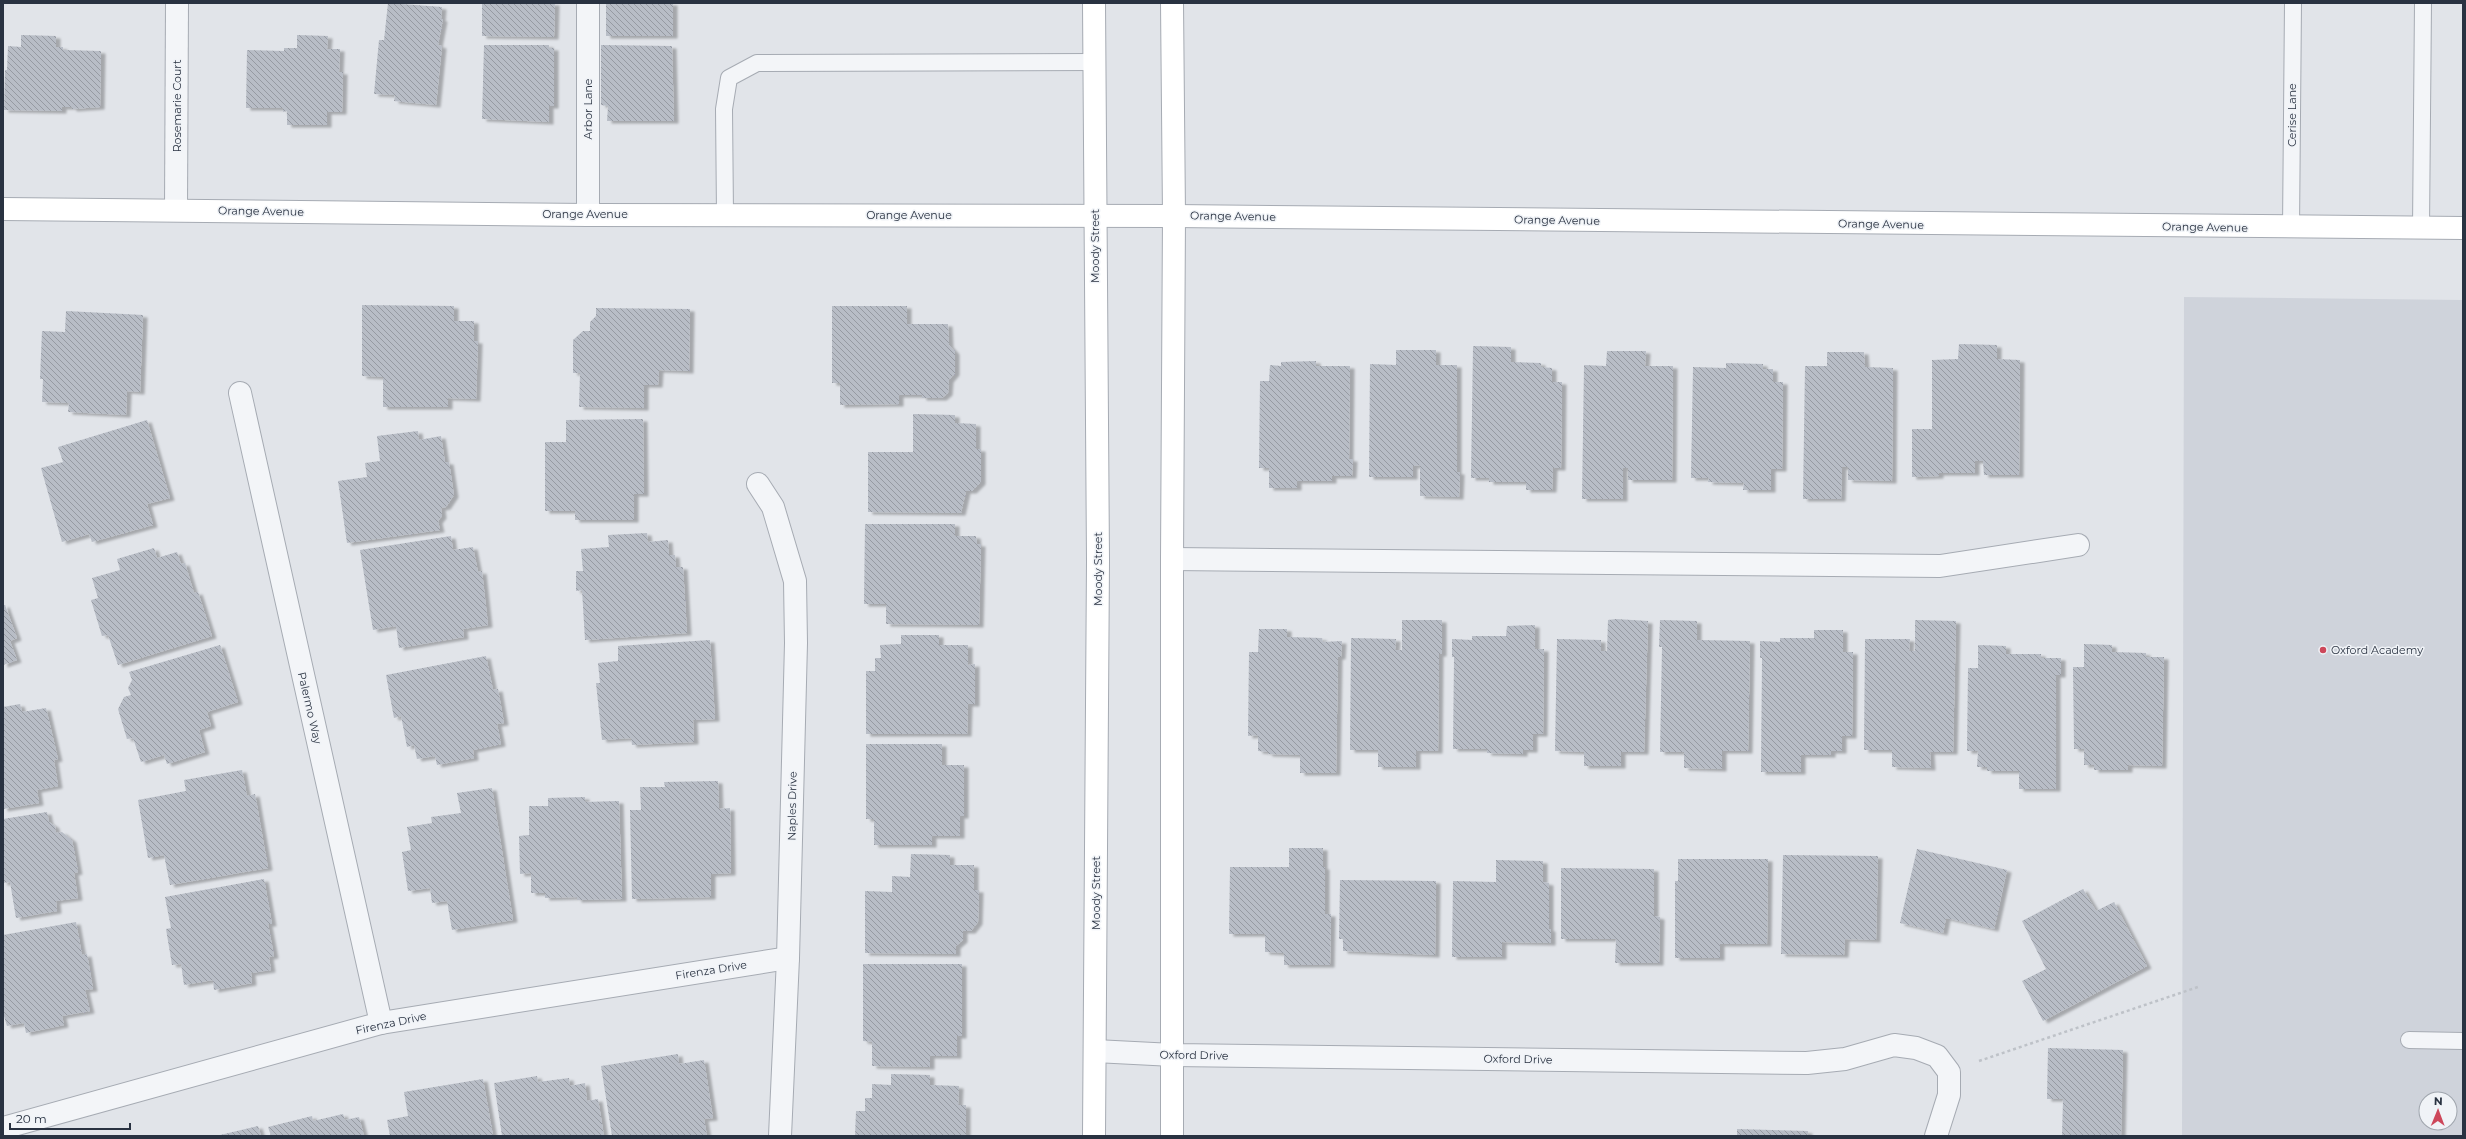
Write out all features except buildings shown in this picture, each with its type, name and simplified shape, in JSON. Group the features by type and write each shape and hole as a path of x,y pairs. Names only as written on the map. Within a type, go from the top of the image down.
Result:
{"main road":[{"name":"Moody Street","path":"1094,3 1096,62 1095,216 1098,561 1094,1136"},
{"path":"1172,3 1174,216 1172,559 1172,1136"},
{"name":"Orange Avenue","path":"3,209 588,215 1174,216 2291,228 2463,228"}],"street":[{"name":"Rosemarie Court","path":"176,210 177,3"},
{"name":"Arbor Lane","path":"588,3 588,215"},
{"name":"Palermo Way","path":"240,393 381,1023"},
{"name":"Naples Drive","path":"758,484 773,507 795,580 796,643 788,958 780,1136"},
{"path":"1172,559 1940,566 2078,545"},
{"name":"Firenza Drive","path":"3,1128 381,1023 788,958"},
{"name":"Oxford Drive","path":"1095,1051 1173,1055 1808,1063 1845,1059 1894,1045 1916,1048 1943,1064"},
{"path":"1936,1136 1949,1095 1943,1064"}],"lane":[{"name":"Cerise Lane","path":"2291,228 2293,3"},
{"path":"2421,228 2423,3"},
{"path":"725,215 724,109 729,78 757,63 1096,62"},
{"path":"2409,1040 2463,1041"}],"path":[{"path":"1943,1064 2198,987"}],"shaded area":[{"name":"Oxford Academy","path":"2184,297 2463,300 2463,1136 2182,1136"}],"place":[{"name":"Oxford Academy","path":"2323,650"}]}
